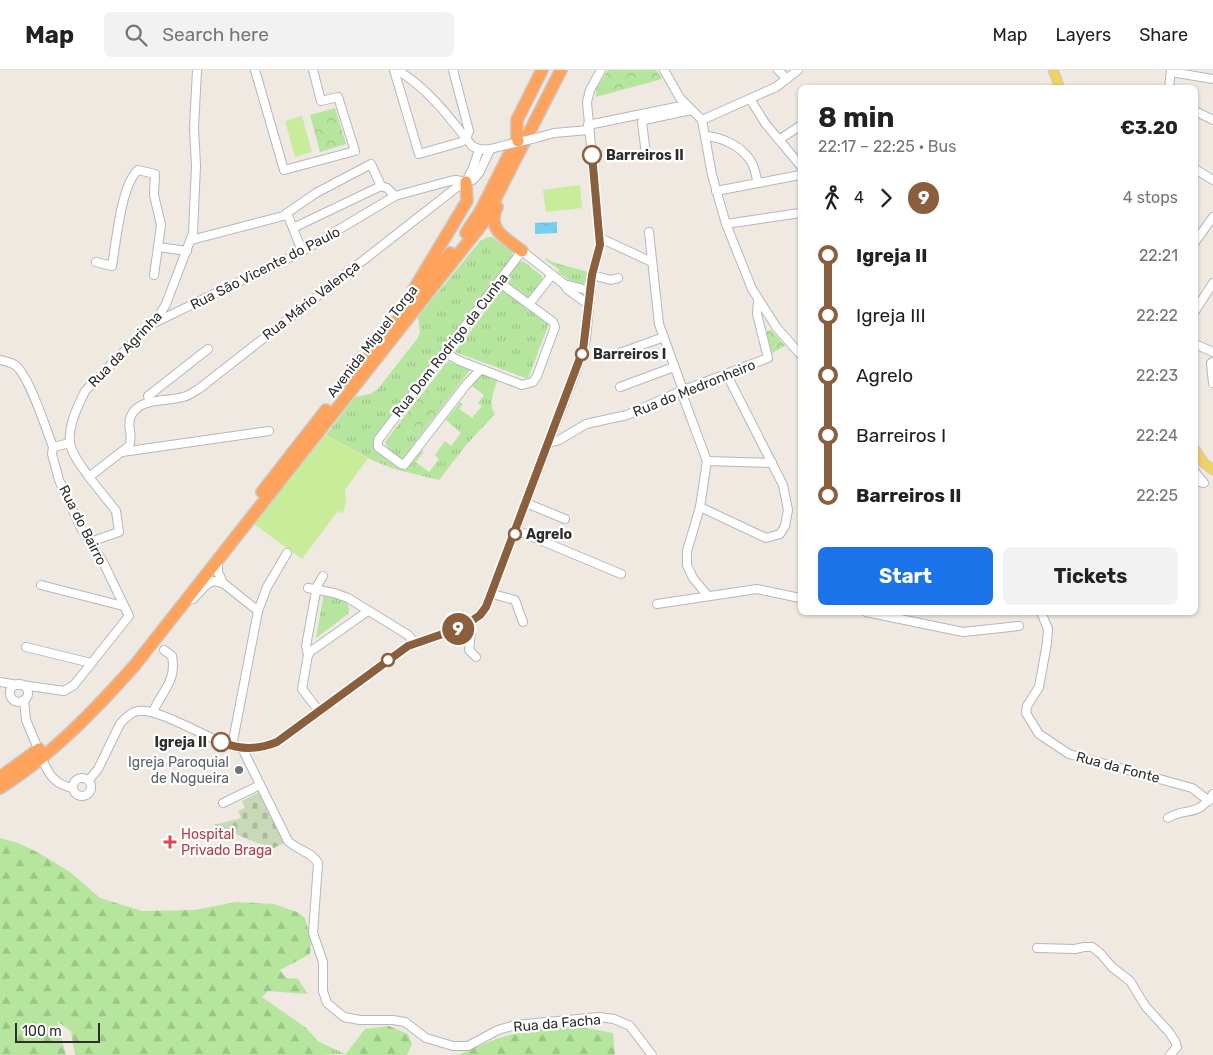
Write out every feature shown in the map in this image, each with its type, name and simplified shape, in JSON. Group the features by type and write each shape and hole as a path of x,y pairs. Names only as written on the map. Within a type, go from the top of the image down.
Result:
{"highway":[{"path":"518,140 517,120 542,70"},
{"name":"Avenida Miguel Torga","path":"176,609 475,219 552,70"},
{"name":"Avenida Miguel Torga","path":"176,609 218,561 483,223 561,70"},
{"path":"499,234 493,221 493,215 505,190 507,177"},
{"path":"402,313 420,278 467,200 466,182"},
{"path":"445,272 454,268 479,236 486,232 499,234 522,251"},
{"path":"0,777 45,744 87,706 176,609"},
{"path":"0,788 53,747 93,711 135,665 176,609"}],"main road":[{"path":"1053,70 1059,85"},
{"path":"1198,454 1204,463 1213,470"}],"street":[{"name":"Rua da Agrinha","path":"72,447 73,421 85,391 164,308 191,240 196,180 194,128 197,70"},
{"path":"254,70 284,170 355,151 338,97 321,101 313,70"},
{"path":"395,70 419,154 461,142 466,139 469,132 453,70"},
{"path":"395,70 421,87 441,107 472,146 479,150 490,150 518,140 689,107"},
{"path":"89,780 98,769 125,719 137,711 153,712 232,746 254,749 277,742 395,654 415,643 469,624 480,615 492,594 586,339 592,275 599,250 600,238 587,102 590,90 601,70"},
{"path":"664,70 680,98 702,120 716,191 726,224 758,300 777,328 798,352"},
{"path":"778,70 787,79"},
{"path":"785,70 791,70"},
{"path":"702,120 776,87 798,70"},
{"path":"1169,85 1171,71 1213,79"},
{"path":"750,99 765,122 798,162"},
{"path":"646,154 642,122 689,107"},
{"path":"1198,112 1213,120"},
{"path":"780,139 798,127"},
{"path":"705,136 721,139 744,154 752,164 758,183"},
{"path":"466,182 479,150"},
{"name":"Rua Mário Valença","path":"132,442 128,427 130,416 136,408 150,402 184,397 200,388 442,199 466,182 477,177 490,150"},
{"path":"191,240 283,216 316,194 371,164 381,186"},
{"path":"96,262 112,266 124,197 134,173 138,170 155,174 154,195 160,225 154,275"},
{"path":"1198,171 1213,180"},
{"path":"716,191 798,175"},
{"name":"Rua São Vicente do Paulo","path":"149,325 302,251 395,196 450,181 466,182"},
{"path":"293,228 381,186 387,188 395,196"},
{"path":"287,212 302,251"},
{"path":"726,224 798,213"},
{"path":"1198,238 1213,217"},
{"path":"649,232 659,324 707,461 700,507 687,551 687,566 693,578 708,596"},
{"path":"600,238 652,262"},
{"path":"158,247 186,252"},
{"path":"522,251 589,305"},
{"name":"Rua Dom Rodrigo da Cunha","path":"481,369 466,385 404,465 380,449 378,440 445,353 502,284 522,251"},
{"path":"530,304 552,275"},
{"path":"592,275 611,280 618,278"},
{"path":"1198,306 1213,283"},
{"path":"445,353 522,385 533,382 555,327 553,322 502,284"},
{"path":"564,284 591,291"},
{"name":"Rua do Medronheiro","path":"549,443 559,440 586,424 626,415 768,358 757,314 758,300"},
{"name":"Rua São Vicente do Paulo","path":"164,308 174,314"},
{"path":"614,355 664,337"},
{"path":"1198,345 1210,351 1213,380"},
{"name":"Rua Mário Valença","path":"150,402 148,396 208,349"},
{"name":"Rua do Bairro","path":"0,360 15,365 31,391 53,447 52,454 56,472 81,528 103,562 129,616 91,663"},
{"path":"620,387 674,367"},
{"path":"700,507 766,538 780,534 785,526 788,510 783,485 727,375"},
{"path":"122,452 269,431"},
{"path":"552,434 564,437"},
{"path":"91,476 132,442 154,448"},
{"path":"53,447 72,447 116,511 119,532 90,542"},
{"path":"707,461 772,463"},
{"path":"1198,476 1204,484 1198,482"},
{"path":"526,503 565,519"},
{"path":"516,530 621,574"},
{"path":"232,746 258,612 267,587 287,553"},
{"path":"218,561 218,572 223,583 258,612"},
{"path":"319,711 302,689 308,656 306,646 317,589 322,576"},
{"path":"176,609 191,602 210,582 223,583"},
{"path":"41,585 123,606"},
{"path":"308,588 348,598 408,635 415,643"},
{"path":"656,604 757,589 798,598"},
{"path":"492,594 515,600 523,622"},
{"path":"308,656 312,651 368,611"},
{"path":"881,615 963,632 1019,626"},
{"name":"Rua da Fonte","path":"1042,615 1048,629 1039,687 1027,706 1026,713 1039,734 1069,754 1192,788 1211,798"},
{"path":"469,624 471,633 469,650 476,657"},
{"path":"0,682 64,692 74,686 91,663 26,647"},
{"path":"153,712 172,676 172,656 164,650"},
{"path":"26,720 25,699 27,690 20,685 12,687 13,698 26,720 36,744"},
{"path":"0,687 18,702 44,688"},
{"name":"Rua da Facha","path":"242,748 288,841 293,846 311,855 318,863 314,933 323,962 323,991 327,1003 344,1017 360,1020 405,1022 426,1038 453,1046 468,1046 498,1030 515,1025 599,1017 614,1019 630,1026 652,1055"},
{"path":"44,763 54,781 63,786 73,788 79,796 85,796 91,789 89,780"},
{"path":"73,788 78,778 89,780"},
{"path":"223,804 260,785"},
{"path":"1168,818 1174,814 1200,809 1211,798"},
{"path":"1037,948 1075,949 1084,947 1092,948 1100,953 1112,967 1130,981 1146,1007 1169,1032 1177,1047 1170,1055"}],"green space":[{"path":"608,70 656,70 662,79 596,97 596,89"},
{"path":"335,108 346,144 320,152 310,115"},
{"path":"302,116 312,152 295,157 285,121"},
{"path":"580,185 582,208 546,212 543,190"},
{"path":"492,237 512,252 513,255 376,435 375,449 402,468 408,468 422,450 423,452 416,462 429,472 439,459 435,455 445,441 451,446 461,433 446,420 460,402 463,404 459,409 472,418 482,406 478,403 484,395 472,386 481,374 498,379 492,401 495,414 466,445 439,480 394,469 372,460 326,435 355,397 370,394 377,390 417,339 420,333 418,317 480,241"},
{"path":"546,258 552,262 588,272 587,282 582,285 572,282 558,272 559,270"},
{"path":"523,261 542,276 542,280 529,298 504,280 519,262"},
{"path":"503,288 549,323 528,379 455,352"},
{"path":"771,330 785,346 772,353 766,331"},
{"path":"449,362 471,369 445,403 426,389 446,363"},
{"path":"426,389 445,403 419,437 400,422"},
{"path":"400,422 419,437 402,460 388,449 385,442"},
{"path":"325,435 368,458 345,490 346,503 343,513 338,511 302,559 254,524"},
{"path":"324,593 347,601 349,610 348,614 316,638"},
{"path":"261,791 286,842 272,849 214,825 241,818 238,811 245,808 242,801"},
{"path":"0,838 18,843 39,853 70,872 100,898 142,911 195,910 236,902 274,904 297,912 305,918 311,940 310,954 280,970 286,978 298,979 308,994 268,991 262,997 305,1027 319,1042 319,1055 75,1055 71,1031 57,1021 66,1055 0,1055"},
{"path":"389,1026 408,1034 412,1044 407,1055 345,1055 365,1029"},
{"path":"581,1027 613,1033 615,1055 458,1055 496,1039 531,1029"},
{"path":"319,1042 346,1054 319,1055"}],"water":[{"path":"557,222 557,233 535,234 535,223"}],"bus line":[{"name":"9","path":"221,742 232,746 254,749 277,742 408,646 463,627 480,615 486,607 577,369 586,339 592,275 600,245 592,155"}],"place":[{"name":"Barreiros II","path":"592,155"},
{"name":"Barreiros I","path":"582,354"},
{"name":"Agrelo","path":"515,534"},
{"name":"Igreja II","path":"221,742"},
{"name":"Igreja Paroquial de Nogueira","path":"239,770"},
{"name":"Hospital Privado Braga","path":"170,842"}]}
